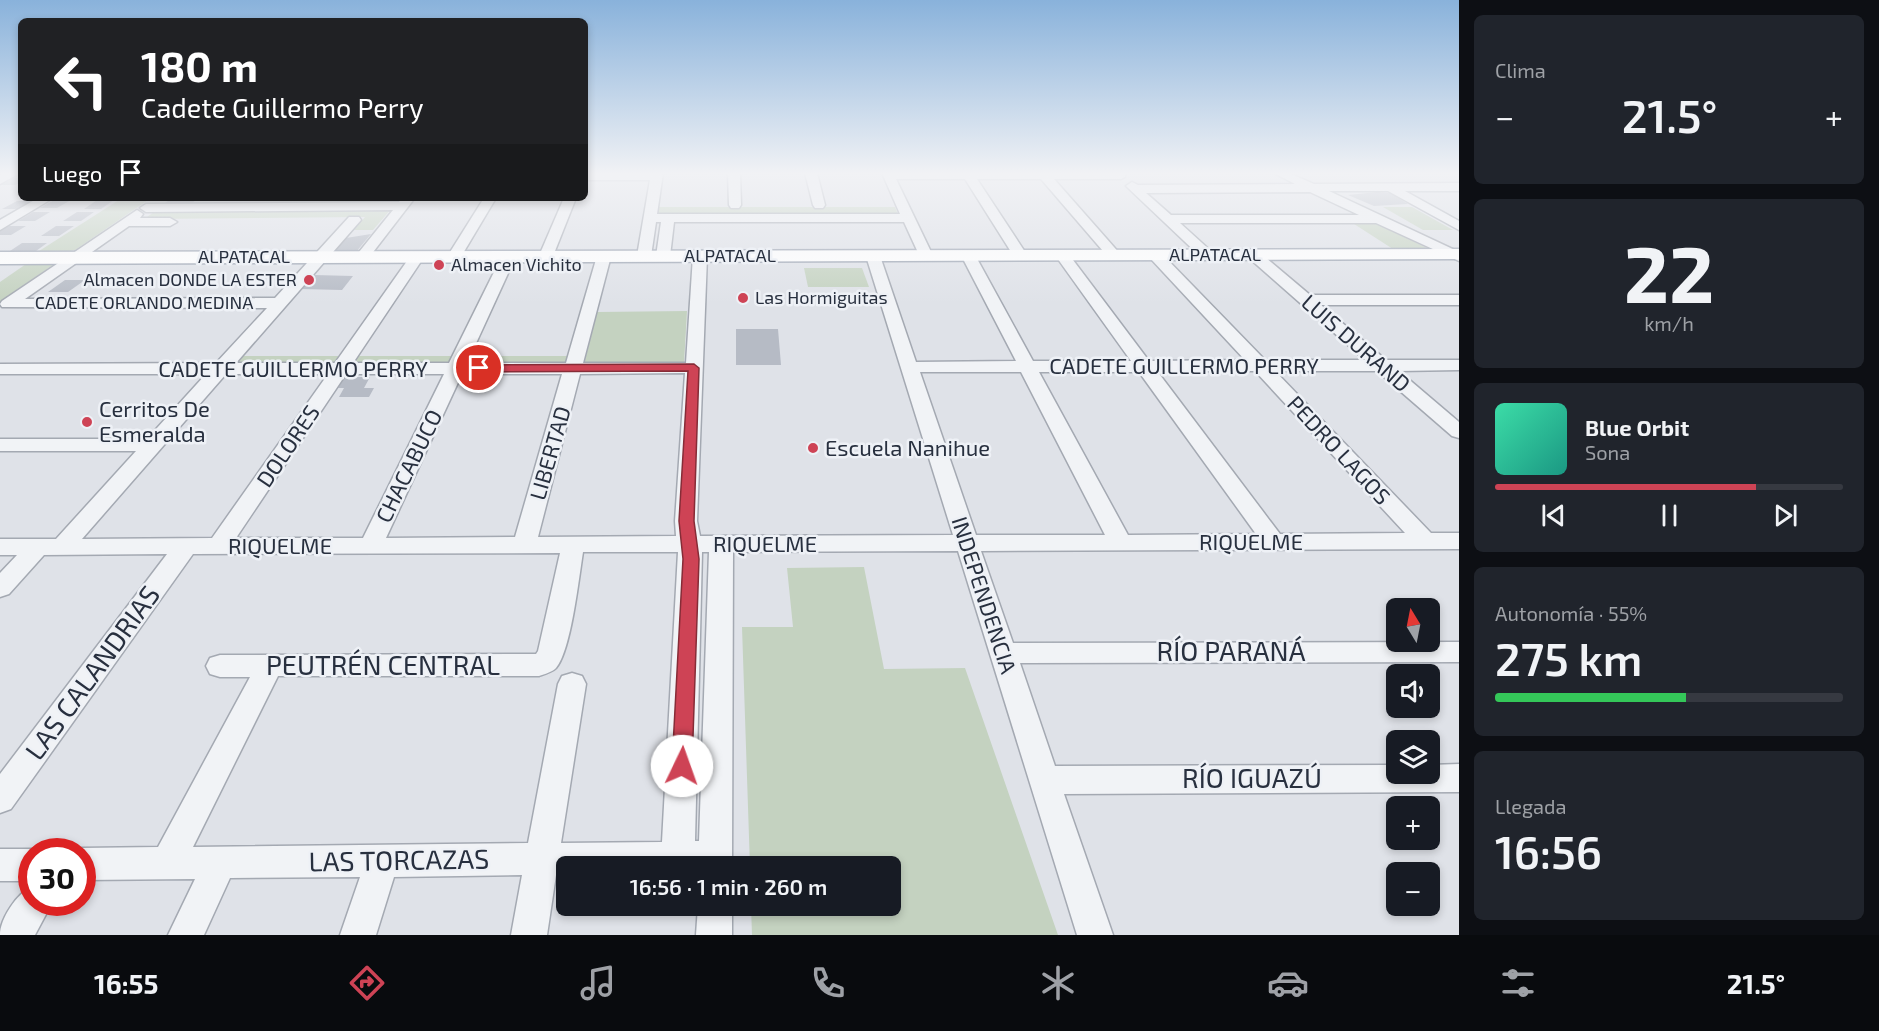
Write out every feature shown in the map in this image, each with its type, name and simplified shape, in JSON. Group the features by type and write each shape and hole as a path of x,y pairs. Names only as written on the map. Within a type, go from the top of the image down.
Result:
{"main road":[{"name":"ALPATACAL","path":"0,258 1457,255"}],"street":[{"path":"0,226 16,217"},
{"path":"4,307 133,217"},
{"path":"362,257 394,217"},
{"path":"454,257 479,217"},
{"path":"546,256 562,217"},
{"path":"644,256 650,217"},
{"path":"664,217 909,218 926,256"},
{"path":"996,217 1020,255"},
{"path":"1080,217 1114,255"},
{"path":"1165,217 1207,255"},
{"path":"1373,217 1457,255"},
{"path":"1442,217 1459,226"},
{"path":"663,256 668,218"},
{"path":"1168,219 1378,219"},
{"path":"0,588 50,547 152,445 354,220 262,221"},
{"path":"125,222 182,222"},
{"path":"968,255 1121,543"},
{"path":"1062,255 1274,542"},
{"name":"PEDRO LAGOS","path":"1155,255 1425,542"},
{"name":"LUIS DURAND","path":"1254,255 1459,432"},
{"name":"CHACABUCO","path":"371,545 509,256"},
{"name":"LIBERTAD","path":"524,545 604,256"},
{"path":"678,856 690,544 686,521 700,256"},
{"name":"INDEPENDENCIA","path":"873,256 1095,935"},
{"name":"DOLORES","path":"219,546 417,257"},
{"path":"1306,300 1459,300"},
{"name":"CADETE ORLANDO MEDINA","path":"4,307 280,303"},
{"name":"CADETE GUILLERMO PERRY","path":"910,367 1459,365"},
{"name":"CADETE GUILLERMO PERRY","path":"0,369 694,368"},
{"path":"0,446 152,445"},
{"name":"RIQUELME","path":"0,547 1459,541"},
{"path":"715,856 721,544"},
{"name":"PEUTRÉN CENTRAL","path":"220,666 533,666 545,663 551,654 573,545"},
{"name":"LAS CALANDRIAS","path":"0,799 186,546"},
{"name":"RÍO PARANÁ","path":"1003,653 1459,652"},
{"path":"167,863 270,666"},
{"path":"529,935 573,684"},
{"name":"RÍO IGUAZÚ","path":"1044,780 1459,778"},
{"name":"LAS TORCAZAS","path":"96,864 556,860"},
{"path":"358,935 382,861"},
{"path":"186,935 220,863"},
{"path":"0,865 18,865"},
{"path":"15,935 27,916"},
{"path":"714,935 715,916"}],"green space":[{"path":"93,217 124,217 75,250 61,253 36,253"},
{"path":"147,217 385,217 373,230 354,230 365,217 144,219"},
{"path":"655,217 899,217 899,217"},
{"path":"1400,217 1429,217 1453,230 1423,230"},
{"path":"1351,222 1374,222 1430,251 1396,251"},
{"path":"29,262 57,262 0,302 0,282"},
{"path":"804,268 862,268 869,287 808,287"},
{"path":"687,311 684,363 584,364 597,312"},
{"path":"241,356 573,356 570,366 227,366"},
{"path":"864,567 884,669 965,668 1058,935 752,935 751,916 901,916 901,856 750,856 742,627 793,627 787,568"}],"building":[{"path":"25,217 42,217 35,221 18,221"},
{"path":"70,217 87,217 81,221 63,221"},
{"path":"9,226 26,226 11,235 0,235 0,231"},
{"path":"56,226 74,226 59,236 41,236"},
{"path":"371,234 356,252 333,252 346,238"},
{"path":"22,243 47,243 36,251 10,251"},
{"path":"314,275 353,276 342,290 301,289"},
{"path":"65,280 85,280 68,292 48,292"},
{"path":"736,329 778,329 781,365 736,365"},
{"path":"345,377 370,377 364,388 374,388 369,397 339,397 344,388 338,388"}],"place":[{"name":"Almacen Vichito","path":"439,265"},
{"name":"Almacen DONDE LA ESTER","path":"309,280"},
{"name":"Las Hormiguitas","path":"743,298"},
{"name":"Cerritos De Esmeralda","path":"87,422"},
{"name":"Escuela Nanihue","path":"813,448"}],"route":[{"path":"479,368 694,368 686,521 691,559 682,766"}]}
